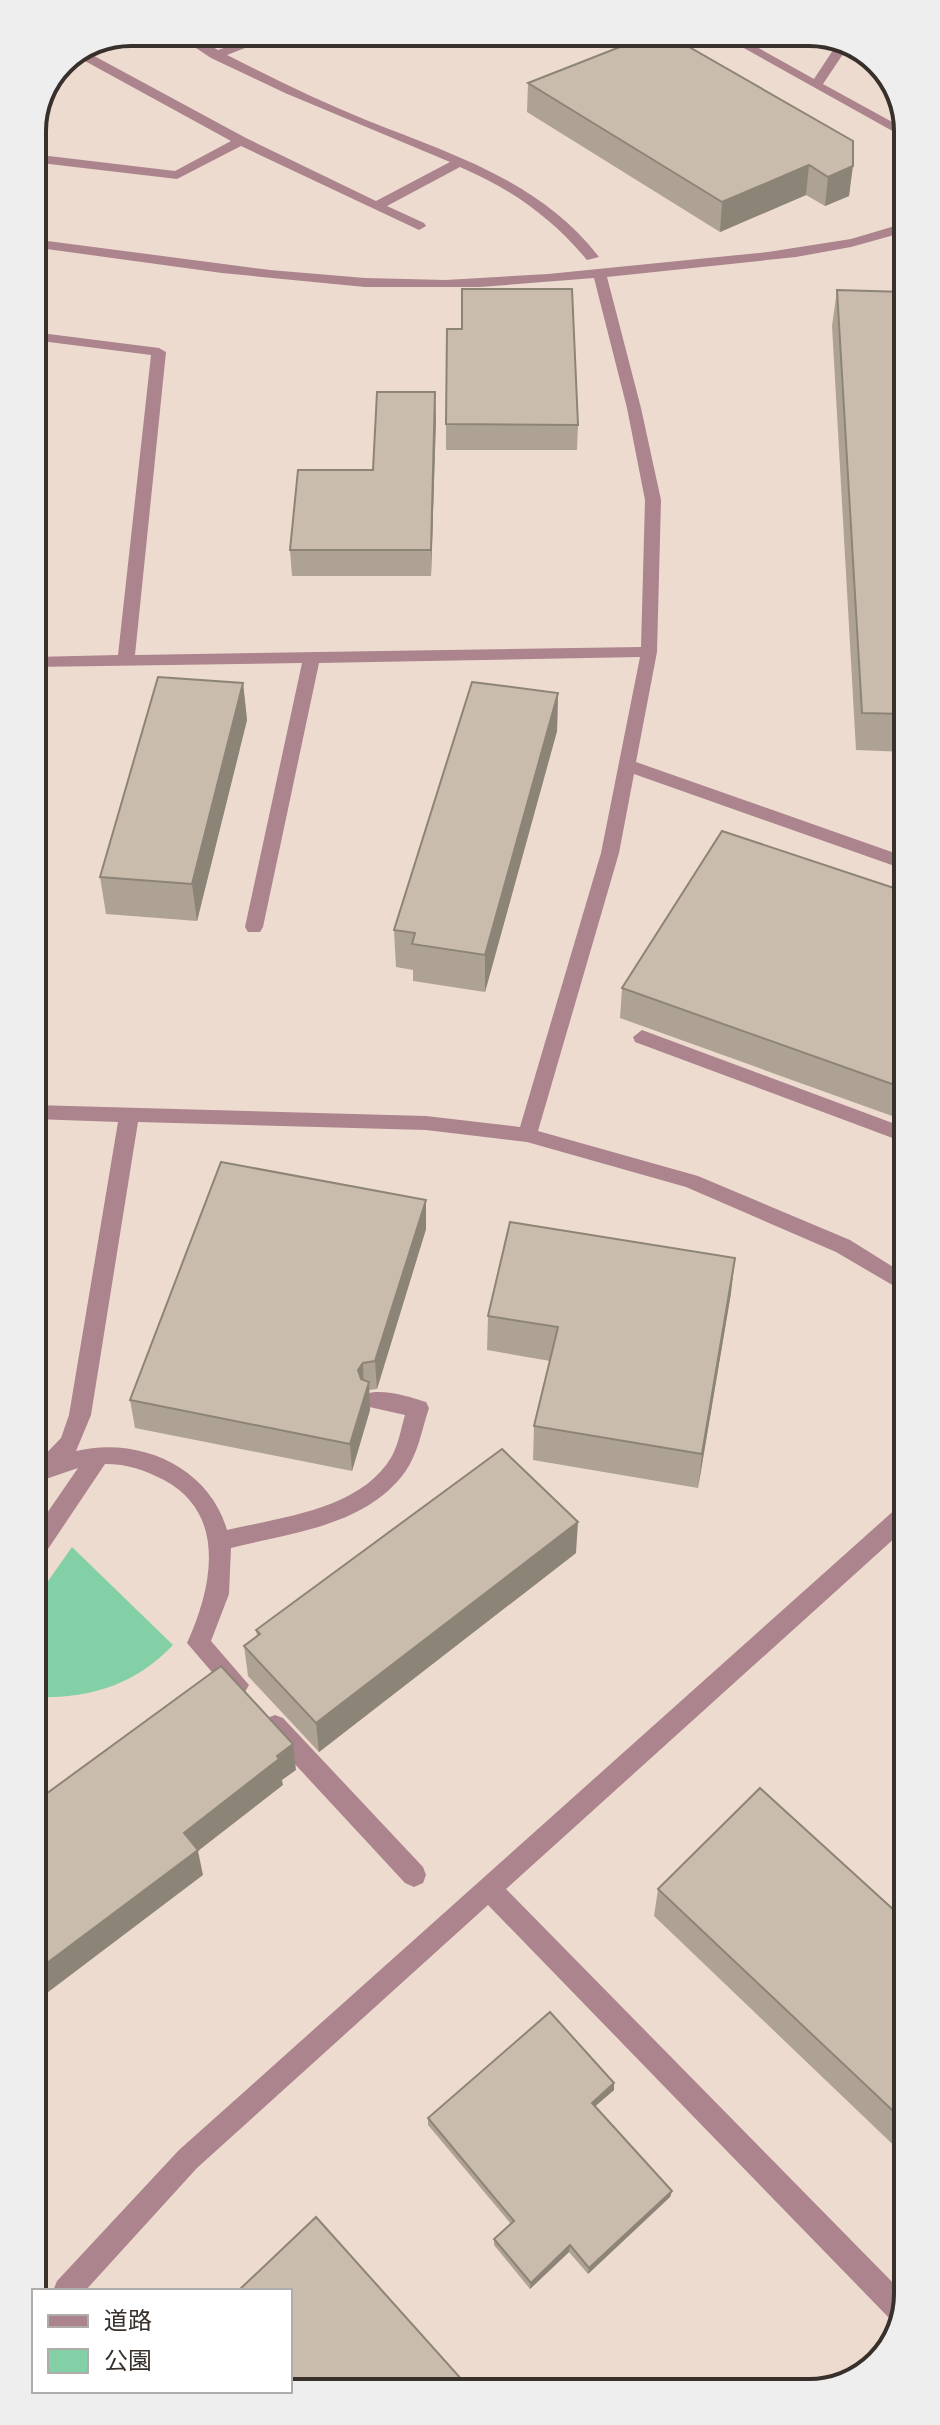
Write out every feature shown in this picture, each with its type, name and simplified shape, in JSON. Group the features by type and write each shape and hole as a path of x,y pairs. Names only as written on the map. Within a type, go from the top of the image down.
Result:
{"street":[{"path":"201,46 354,119 523,192 569,227 595,265 634,408 653,500 649,652 610,853 527,1135"},
{"path":"215,55 240,46"},
{"path":"747,46 894,128"},
{"path":"816,84 839,51"},
{"path":"88,58 241,141 419,226"},
{"path":"46,160 177,175 241,141"},
{"path":"378,205 459,162"},
{"path":"46,245 364,282 485,283 595,265 798,252 858,241 894,230"},
{"path":"46,338 159,352 126,660"},
{"path":"46,662 649,652"},
{"path":"254,927 312,656"},
{"path":"627,765 894,860"},
{"path":"642,1037 894,1132"},
{"path":"46,1112 426,1123 527,1135 691,1181 843,1246 894,1278"},
{"path":"46,1466 70,1443 80,1415 129,1115"},
{"path":"220,1541 340,1510 374,1492 399,1463 418,1408 373,1400"},
{"path":"46,1533 99,1456"},
{"path":"46,1470 73,1459 129,1456 175,1473 197,1493 212,1514 220,1541 219,1600 198,1643 414,1875"},
{"path":"69,2289 188,2159 894,1525"},
{"path":"490,1890 893,2302"}],"green space":[{"path":"72,1547 173,1645 143,1670 110,1687 46,1697 46,1584"}],"building":[{"path":"622,46 687,46 853,141 853,166 828,177 809,165 722,202 528,83"},
{"path":"462,289 572,289 578,425 446,424 447,329 462,329"},
{"path":"837,290 894,292 894,714 862,713"},
{"path":"377,392 435,392 431,550 290,550 298,470 373,470"},
{"path":"158,677 243,683 192,884 100,877"},
{"path":"472,682 558,693 485,955 412,944 415,933 394,930"},
{"path":"722,831 894,888 894,1085 622,988"},
{"path":"221,1162 426,1200 375,1361 363,1363 358,1370 361,1379 369,1382 350,1444 130,1400"},
{"path":"510,1222 735,1258 702,1454 534,1426 558,1327 488,1316"},
{"path":"502,1449 578,1522 316,1723 244,1646 260,1634 256,1630"},
{"path":"221,1666 293,1744 277,1756 279,1759 184,1833 198,1850 46,1964 46,1794"},
{"path":"760,1788 894,1910 894,2112 658,1889"},
{"path":"550,2012 614,2083 592,2103 672,2191 589,2268 570,2245 531,2283 494,2239 514,2221 428,2118"},
{"path":"316,2217 461,2379 292,2379 292,2289 240,2289"}]}
